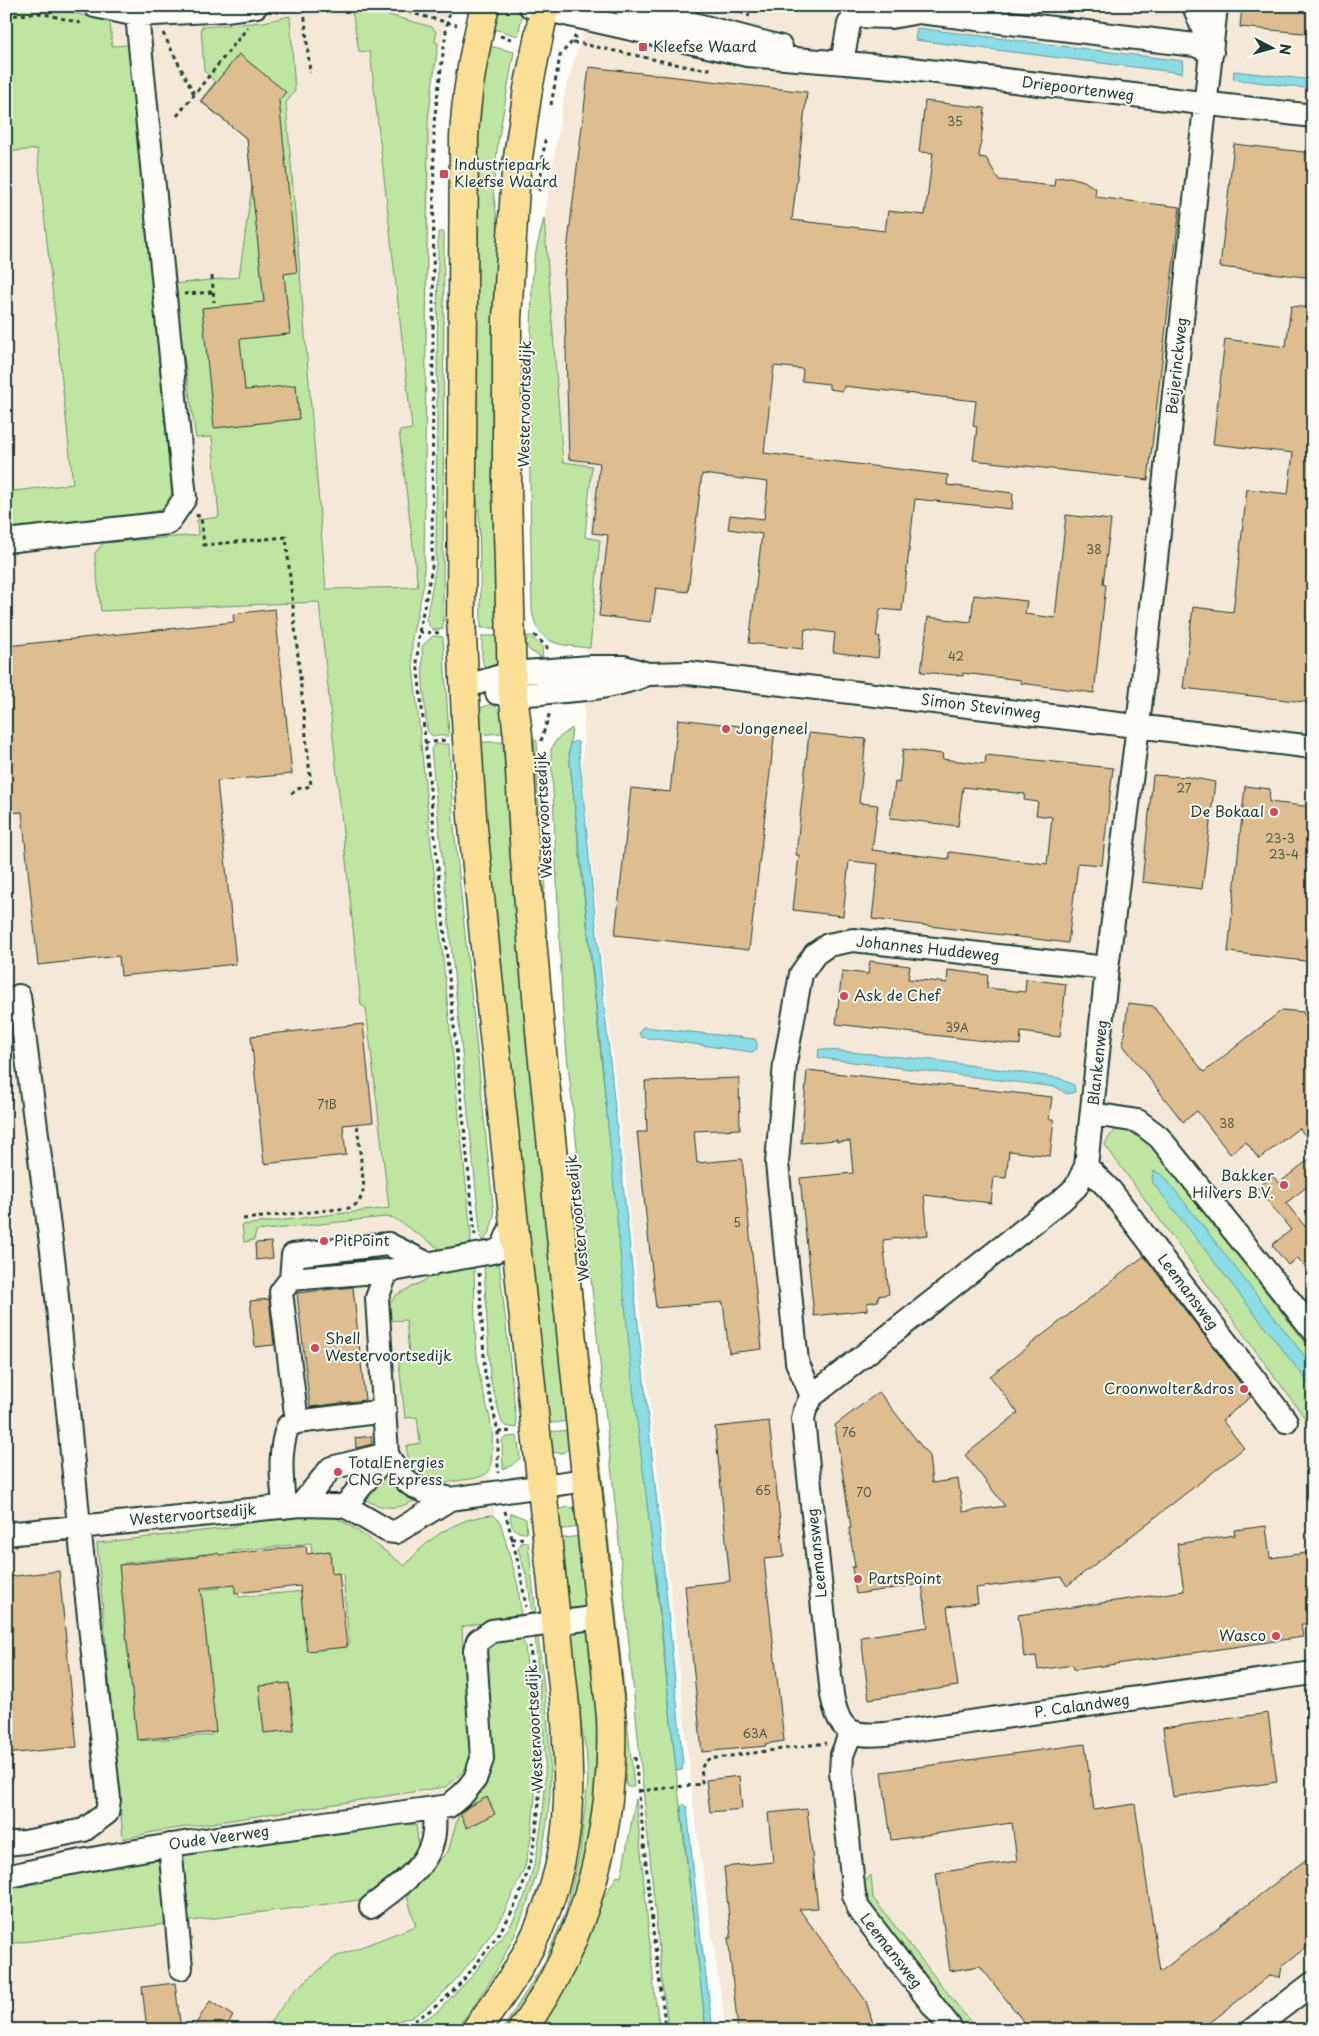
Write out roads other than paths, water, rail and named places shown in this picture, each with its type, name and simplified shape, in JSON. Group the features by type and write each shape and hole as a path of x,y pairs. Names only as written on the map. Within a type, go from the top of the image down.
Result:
{"main road":[{"name":"Westervoortsedijk","path":"476,2030 519,1968 534,1940 548,1903 562,1849 568,1802 568,1764 556,1623 472,817 464,687 461,608 464,138 472,68 485,6"},
{"name":"Westervoortsedijk","path":"522,2030 554,1977 577,1927 590,1891 606,1820 610,1786 612,1734 541,1042 525,858 518,736 512,684 507,490 507,319 516,171 540,8"}],"street":[{"name":"Driepoortenweg","path":"626,6 842,62"},
{"name":"Beijerinckweg","path":"1138,726 1207,104 1212,52 1211,7"},
{"name":"Driepoortenweg","path":"540,8 747,55 842,62 1313,116"},
{"path":"90,15 137,21 226,10 260,13"},
{"path":"842,62 849,24 855,16 891,17 919,12 1195,45 1212,52"},
{"path":"6,541 168,523 185,498 137,21"},
{"name":"Simon Stevinweg","path":"512,684 548,670 624,667 648,674 689,673 1313,747"},
{"name":"Simon Stevinweg","path":"512,684 549,692 597,689 648,674"},
{"path":"464,687 512,684"},
{"name":"Blankenweg","path":"1138,726 1107,968 1093,1114 1138,1121 1159,1137 1313,1330"},
{"name":"Johannes Huddeweg","path":"812,1396 797,1362 777,1163 785,1063 800,974 815,954 828,944 853,940 1107,968"},
{"path":"6,1844 84,1830 107,1813 109,1799 79,1526 54,1266 31,1085 16,1060 19,996"},
{"path":"812,1396 1062,1200 1076,1186 1086,1166 1093,1114"},
{"name":"Leemansweg","path":"1086,1166 1110,1190 1286,1421"},
{"path":"291,1279 387,1271 430,1265 494,1252 502,1248 513,1223"},
{"path":"297,1422 281,1292 291,1279 293,1255 388,1244 430,1265"},
{"path":"387,1271 378,1298 387,1454 395,1470 407,1483 418,1490 450,1499"},
{"name":"Leemansweg","path":"812,1396 803,1419 832,1695 836,1716 851,1732 840,1763 854,1895 858,1908 952,2030"},
{"path":"384,1411 297,1422 288,1426 284,1437 280,1463 293,1506 331,1468 387,1454"},
{"path":"345,1506 387,1454"},
{"name":"Westervoortsedijk","path":"6,1534 293,1506 345,1506 388,1531 396,1532 450,1499 586,1480"},
{"name":"Oude Veerweg","path":"6,1877 170,1845 449,1806 475,1778 482,1759 475,1650 478,1641 492,1631 601,1617"},
{"name":"P. Calandweg","path":"851,1732 865,1736 885,1734 1313,1673"},
{"path":"371,1907 404,1882 423,1862 431,1846 434,1833 434,1808"},
{"path":"170,1845 181,1968"},
{"path":"1252,2030 1313,1983"}],"water":[{"path":"917,28 1183,61 1182,73 915,40"},
{"path":"1234,71 1313,80 1313,89 1233,79"},
{"path":"578,742 603,998 658,1508 683,1764 682,1770 676,1770 658,1593 633,1389 599,1030 569,753 570,743"},
{"path":"644,1027 755,1039 757,1049 752,1052 641,1037 639,1034"},
{"path":"819,1049 933,1060 1059,1078 1074,1085 1075,1092 1067,1094 1056,1087 820,1058 818,1057"},
{"path":"1154,1171 1163,1175 1313,1367 1313,1389 1153,1183"},
{"path":"684,1804 687,1807 698,1915 713,2030 706,2030 681,1807"}],"place":[{"name":"Kleefse Waard","path":"643,47"},
{"name":"Industriepark Kleefse Waard","path":"444,174"},
{"name":"Jongeneel","path":"726,729"},
{"name":"De Bokaal","path":"1274,812"},
{"name":"Ask de Chef","path":"844,996"},
{"name":"Bakker Hilvers B.V.","path":"1284,1185"},
{"name":"PitPoint","path":"324,1241"},
{"name":"Shell Westervoortsedijk","path":"315,1348"},
{"name":"Croonwolter&dros","path":"1244,1389"},
{"name":"TotalEnergies CNG Express","path":"338,1472"},
{"name":"PartsPoint","path":"858,1579"},
{"name":"Wasco","path":"1276,1636"}]}
